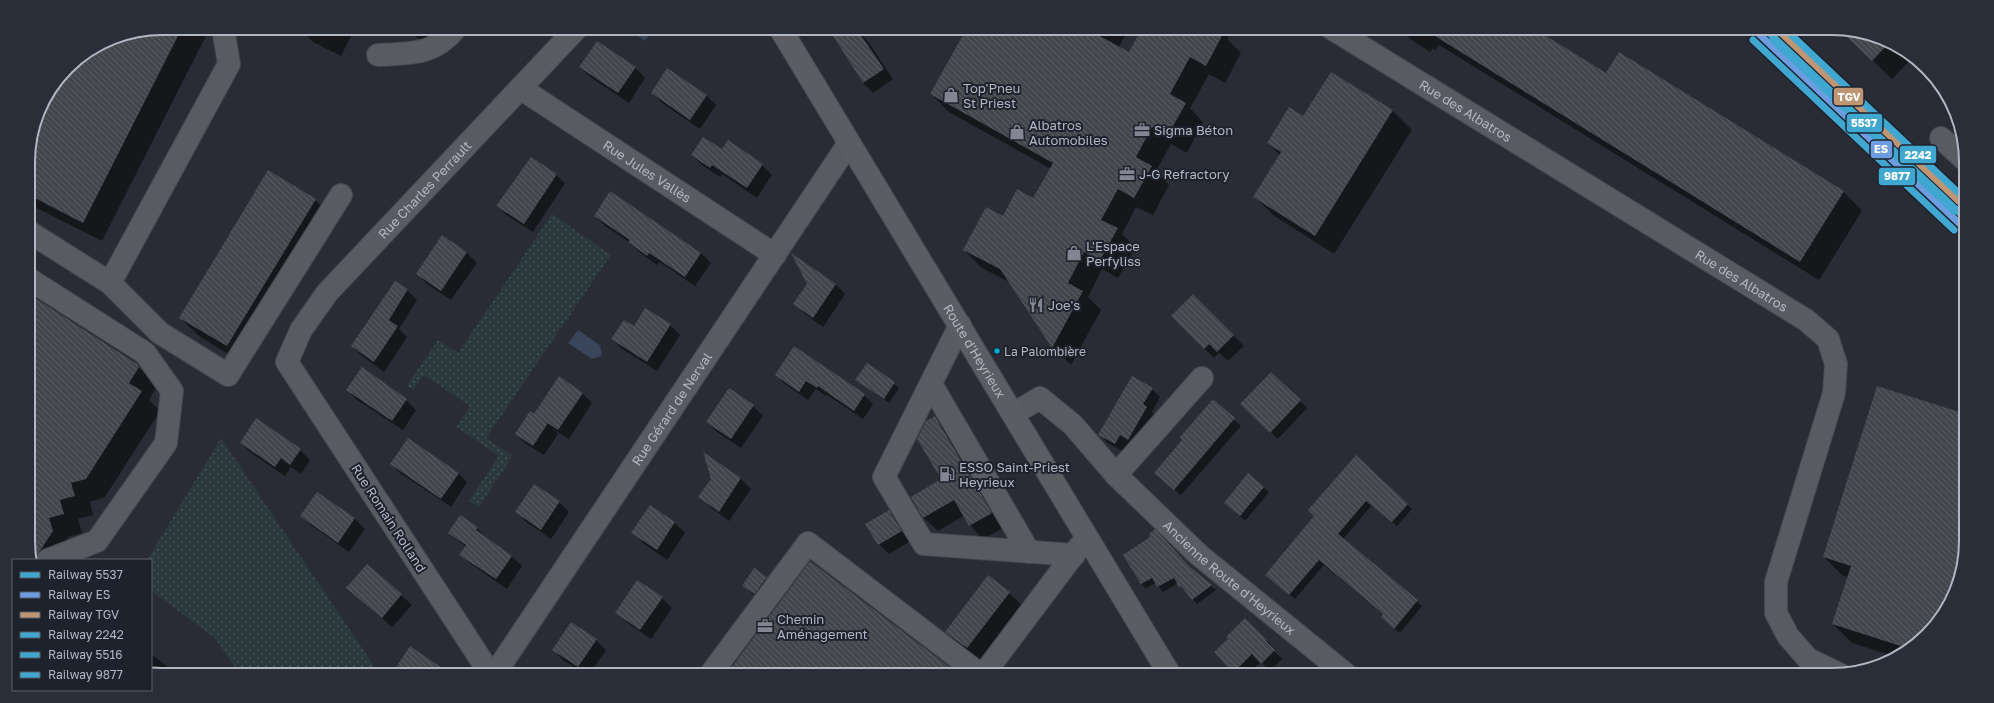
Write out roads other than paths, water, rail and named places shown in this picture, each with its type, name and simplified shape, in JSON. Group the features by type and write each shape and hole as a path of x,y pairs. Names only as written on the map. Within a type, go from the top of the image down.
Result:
{"main road":[{"name":"Route d'Heyrieux","path":"784,35 1166,668"}],"street":[{"path":"110,283 229,64 224,35"},
{"path":"378,55 421,53 446,40 450,35"},
{"name":"Rue Charles Perrault","path":"287,362 301,330 326,293 569,35"},
{"name":"Rue des Albatros","path":"1342,35 1806,320 1828,339 1836,364 1834,393 1776,582 1776,613 1788,636 1808,659 1827,668"},
{"name":"Rue Jules Vallès","path":"520,88 774,255"},
{"path":"1941,138 1959,154"},
{"name":"Rue Gérard de Nerval","path":"497,668 849,143"},
{"path":"35,236 110,283 160,333 228,374 341,195"},
{"path":"35,283 145,353 172,391 166,443 97,541 51,559"},
{"path":"960,325 884,477 924,544 1074,555"},
{"name":"Rue Romain Rolland","path":"287,362 487,668"},
{"path":"1116,475 1202,378"},
{"path":"930,384 1029,552"},
{"name":"Ancienne Route d'Heyrieux","path":"1013,414 1040,398 1073,425 1116,475 1199,555 1338,668"},
{"path":"987,668 1087,537"},
{"path":"715,668 808,543 973,668"}],"water":[{"path":"636,35 649,35 645,41"},
{"path":"578,330 601,346 601,356 592,359 568,343"}],"rail line":[{"name":"ES","path":"1760,35 1959,223"},
{"name":"5537","path":"1771,35 1959,212"},
{"name":"TGV","path":"1783,35 1959,201"},
{"name":"2242","path":"1791,35 1959,193"},
{"name":"9877","path":"1753,40 1954,230"},
{"name":"5516","path":"1773,40 1954,211"}],"place":[{"name":"Top'Pneu St Priest","path":"951,95"},
{"name":"Sigma Béton","path":"1142,130"},
{"name":"Albatros Automobiles","path":"1017,132"},
{"name":"J-G Refractory","path":"1127,174"},
{"name":"L'Espace Perfyliss","path":"1074,253"},
{"name":"Joe's","path":"1036,305"},
{"name":"La Palombière","path":"997,351"},
{"name":"ESSO Saint-Priest Heyrieux","path":"947,474"},
{"name":"Chemin Aménagement","path":"765,626"}]}
